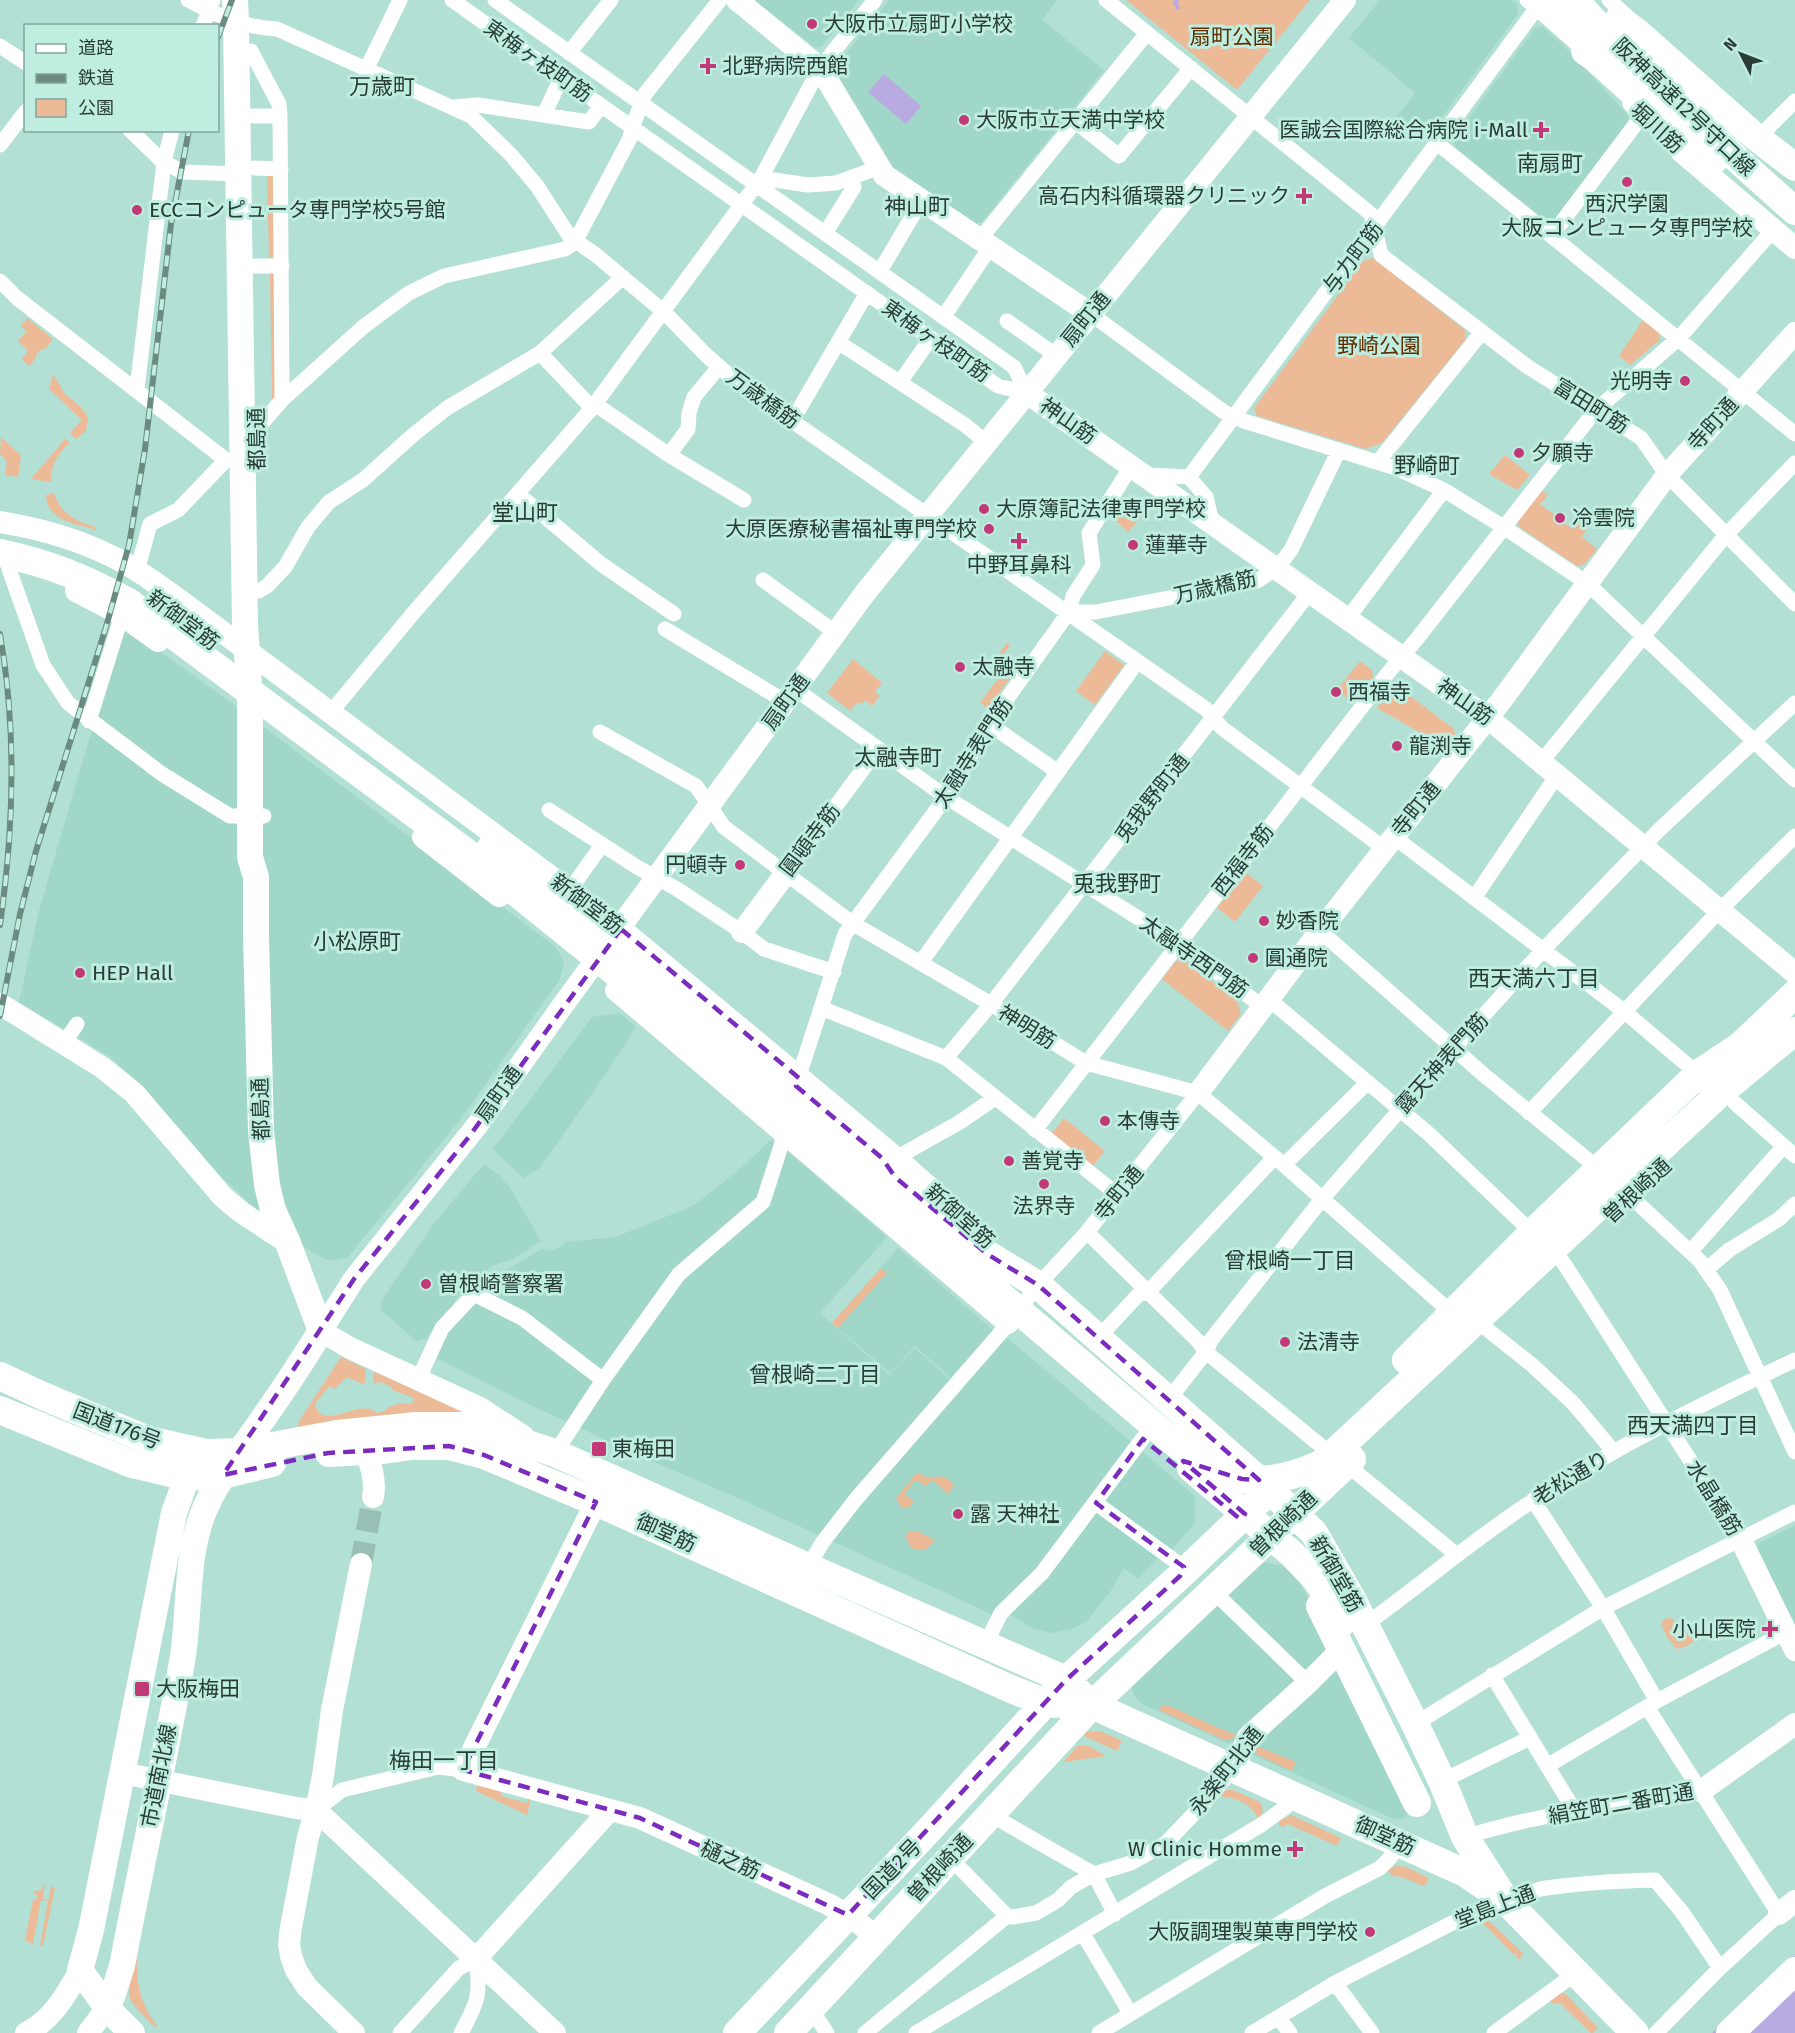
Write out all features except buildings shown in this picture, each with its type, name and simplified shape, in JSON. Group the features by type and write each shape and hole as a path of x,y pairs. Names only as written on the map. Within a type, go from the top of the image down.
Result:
{"highway":[{"name":"阪神高速12号守口線","path":"1573,0 1676,102 1795,211"},
{"name":"阪神高速12号守口線","path":"1609,6 1635,38 1795,189"},
{"path":"1609,6 1752,134 1795,167"},
{"path":"1585,51 1679,134 1687,137 1739,182 1784,231"},
{"name":"新御堂筋","path":"0,536 58,549 98,565 136,586 478,851"},
{"path":"3,564 52,566 93,582 130,603 521,880 626,964 1039,1311 1188,1440 1226,1460 1256,1466 1289,1463 1312,1454 1329,1442 1716,1089 1795,1032"},
{"path":"478,851 504,889 930,1243 1008,1323"},
{"path":"478,851 606,937 987,1254 1038,1285"},
{"path":"478,851 526,868 602,924 882,1158 953,1262 978,1288 1292,1554 1329,1597 1362,1657 1406,1727 1428,1793 1465,1837"},
{"path":"1716,1089 1740,1046 1795,994"},
{"name":"曽根崎通","path":"1046,1704 1066,1680 1184,1571 1229,1511 1270,1490 1320,1445 1599,1169 1716,1089"},
{"name":"曽根崎通","path":"788,2033 1092,1705 1488,1330 1563,1262 1630,1196 1716,1089"},
{"name":"新御堂筋","path":"1038,1285 1169,1399 1314,1533 1365,1625 1406,1727 1442,1781 1465,1837 1506,1901"},
{"name":"新御堂筋","path":"1008,1323 1307,1579 1417,1803"},
{"name":"国道176号","path":"0,1376 148,1440 215,1464"},
{"name":"国道176号","path":"0,1410 132,1464 187,1477 240,1452"},
{"name":"御堂筋","path":"240,1452 337,1434 438,1425 466,1426 549,1450 1066,1680 1092,1705 1465,1873 1506,1901 1635,2033"},
{"name":"御堂筋","path":"215,1464 412,1446 448,1446 484,1455 596,1502 1046,1704 1092,1705"},
{"name":"国道2号","path":"737,2033 1046,1704"},
{"path":"1400,1843 1414,1817 1417,1803 1465,1837"},
{"path":"1730,2033 1795,1971"}],"main road":[{"name":"都島通","path":"244,20 253,116 246,171 255,266 256,430 242,459 259,591 259,633 255,656 257,707 248,817 250,857 256,878 263,1156 269,1198 321,1331"},
{"name":"都島通","path":"244,20 246,171 242,459 245,624 255,656"},
{"name":"扇町通","path":"240,1452 321,1331"},
{"path":"215,1464 258,1426"},
{"name":"市道南北線","path":"107,2008 122,1966 182,1663 195,1543 208,1502 215,1464"},
{"name":"市道南北線","path":"80,1970 91,1930 174,1513 187,1477"},
{"path":"80,1970 107,2008 132,2033"}],"street":[{"path":"188,0 208,12 277,29 471,116 512,156 537,186 575,242"},
{"path":"367,68 400,0"},
{"name":"東梅ヶ枝町筋","path":"495,0 641,103 759,181 1014,367 1027,393"},
{"path":"569,52 611,0"},
{"path":"256,430 282,400 363,327 409,292 444,276 565,249 575,242 630,138 645,94 720,0"},
{"path":"736,0 820,68 884,175 1091,314 1224,412 1396,468 1444,490 1505,528 1587,583 1795,780"},
{"path":"331,712 415,611 593,406 759,181 820,68 875,0"},
{"path":"1106,0 1371,214 1376,228"},
{"name":"扇町通","path":"321,1331 354,1279 468,1138 865,593 1345,0"},
{"path":"1573,0 1795,201"},
{"name":"東梅ヶ枝町筋","path":"458,2 561,78 998,386 1027,393"},
{"path":"1537,2 1618,64 1687,137"},
{"name":"堀川筋","path":"1537,2 1585,51 1600,72 1641,117 1784,231 1795,248"},
{"name":"与力町筋","path":"1190,477 1376,228 1530,17 1537,2"},
{"path":"1609,6 1795,159"},
{"path":"244,20 279,105 282,400"},
{"path":"944,316 986,243 1076,122 1147,33"},
{"path":"0,46 24,62"},
{"path":"1076,122 1119,156 1191,68"},
{"path":"544,115 561,78"},
{"path":"1762,134 1795,101"},
{"path":"449,107 478,105 588,122 601,106"},
{"path":"2,139 24,113"},
{"path":"253,116 280,116"},
{"path":"1552,235 1641,117"},
{"path":"132,132 164,162 182,172 280,169"},
{"path":"137,389 164,162 172,132"},
{"path":"1437,143 1795,434"},
{"path":"759,181 808,185 836,183 880,167"},
{"path":"826,232 854,187 851,178"},
{"path":"880,271 922,200"},
{"name":"富田町筋","path":"1376,228 1381,255 1528,367 1641,438 1667,475 1795,604"},
{"name":"西福寺筋","path":"1035,1130 1388,673 1505,528 1595,411 1679,338 1784,231"},
{"name":"万歳橋筋","path":"575,242 597,255 664,312 739,384 1069,612 1096,612 1257,581 1277,568"},
{"path":"255,266 282,266"},
{"path":"259,591 285,567 308,526 329,502 363,480 412,435 460,400 540,353 623,277"},
{"path":"0,281 17,298 137,389 242,459 178,510 150,524 137,571"},
{"path":"792,421 867,293"},
{"path":"1007,321 1057,356"},
{"path":"1378,462 1482,332"},
{"name":"寺町通","path":"1008,1323 1038,1285 1118,1195 1198,1094 1320,932 1488,718 1667,475 1795,333"},
{"path":"900,382 931,338"},
{"path":"838,342 965,425 987,443"},
{"path":"540,353 593,406 744,500"},
{"path":"669,455 688,429 689,413 694,397 719,367"},
{"name":"神山筋","path":"1027,393 1488,718 1550,767 1795,974"},
{"path":"1277,568 1291,550 1339,450"},
{"path":"1474,898 1550,767 1643,635 1725,536 1795,463"},
{"path":"1139,470 1190,477 1206,497 1212,522"},
{"name":"太融寺表門筋","path":"782,1132 845,934 946,797 989,724 1069,612 1073,596 1093,565 1089,533 1139,470"},
{"path":"1348,618 1444,490"},
{"path":"518,494 601,564 674,614"},
{"name":"新御堂筋","path":"0,522 68,538 113,556 255,656 621,929 896,1158 1038,1285"},
{"path":"3,564 43,665 68,703 162,774 248,817"},
{"name":"新御堂筋","path":"3,564 70,589 122,615 257,707 590,968 1008,1323"},
{"path":"763,580 836,633"},
{"name":"兎我野町通","path":"946,1058 1085,884 1310,592"},
{"path":"1069,612 1206,710 1222,728 1300,786 1474,898 1625,1012 1791,1150 1690,1252"},
{"path":"89,721 122,615"},
{"name":"太融寺西門筋","path":"665,629 790,695 878,749 946,797 1178,943 1255,1001 1277,1006 1401,1109"},
{"path":"921,962 1137,662"},
{"name":"露天神表門筋","path":"1169,1399 1206,1352 1211,1340 1322,1199 1454,1048 1543,950 1643,846 1795,703"},
{"path":"989,724 1058,771"},
{"name":"神明筋","path":"600,732 696,786 724,827 852,923 991,1004 1086,1064 1198,1094 1453,1314"},
{"name":"圓頓寺筋","path":"742,932 878,749"},
{"path":"549,810 657,879 677,889 764,949 834,972"},
{"path":"1529,1113 1719,911 1795,836"},
{"path":"569,891 602,845"},
{"path":"1320,932 1529,1113 1599,1169"},
{"path":"0,1004 103,1068 134,1093 223,1197 288,1243"},
{"path":"821,1008 946,1058 1118,1195"},
{"path":"64,1043 76,1024"},
{"path":"1098,1338 1139,1294 1148,1292 1279,1162 1368,1082"},
{"path":"896,1158 960,1122 995,1098"},
{"name":"水晶橋筋","path":"1401,1109 1563,1262 1740,1538 1790,1641"},
{"path":"321,1331 418,1380 480,1408 549,1450 603,1380 679,1274 763,1202 782,1143 782,1132"},
{"path":"1630,1196 1690,1252 1720,1290 1795,1452"},
{"path":"1706,1270 1729,1250 1779,1219 1795,1204"},
{"path":"1087,1232 1198,1341 1206,1352 1320,1445"},
{"path":"418,1380 442,1328 474,1294 522,1317 603,1380"},
{"path":"808,1567 822,1543 856,1499 1008,1323"},
{"path":"1488,1330 1532,1365 1573,1403 1614,1452"},
{"name":"老松通り","path":"1365,1625 1533,1500 1667,1422 1795,1359"},
{"path":"985,1645 1001,1614 1042,1573 1143,1438"},
{"path":"366,1451 372,1468 373,1497"},
{"path":"1346,1464 1457,1555"},
{"path":"1533,1500 1603,1608 1652,1704 1701,1791 1787,1907 1720,1968 1656,2033"},
{"path":"316,1810 342,1790 438,1767 463,1770 596,1502"},
{"path":"1096,1503 1184,1571"},
{"path":"1406,1727 1603,1608 1795,1512"},
{"path":"354,2033 307,1987 296,1970 291,1956 291,1927 308,1836 316,1810 329,1744 333,1710 361,1564"},
{"path":"1213,1591 1308,1683"},
{"path":"1547,1766 1652,1704 1790,1641"},
{"name":"永楽町北通","path":"1007,1916 1036,1913 1058,1900 1071,1887 1094,1874 1131,1863 1166,1843 1234,1768 1248,1737 1342,1649"},
{"path":"1492,1675 1574,1810"},
{"name":"絹笠町二番町通","path":"1465,1837 1489,1829 1574,1810 1687,1796 1701,1791 1795,1724"},
{"path":"1442,1781 1530,1738"},
{"name":"樋之筋","path":"463,1770 639,1818 848,1915 877,1937"},
{"path":"122,1773 316,1810 555,2033"},
{"path":"916,2033 1261,1825 1298,1798"},
{"path":"400,2033 459,1968 476,1959 609,1811"},
{"path":"991,1813 1094,1874 1115,1914"},
{"path":"1099,2033 1325,1896 1380,1868 1400,1843"},
{"path":"865,2033 1007,1916 962,1870"},
{"name":"堂島上通","path":"1252,2033 1335,1983 1463,1917 1546,1888 1603,1881 1655,1880 1682,1912 1720,1968"},
{"path":"1083,1934 1126,2006 1129,2015"},
{"path":"461,2033 476,2002 480,1986 476,1959"},
{"path":"26,2033 49,2017 80,1970"},
{"path":"1494,2033 1576,1973"},
{"path":"1335,1983 1372,2033"},
{"path":"88,2033 107,2008"},
{"path":"811,2009 827,2033"},
{"path":"1278,2017 1290,2033"}],"highlighted area":[{"path":"621,929 799,1078 796,1086 882,1158 895,1177 987,1254 1038,1285 1259,1480 1242,1479 1183,1461 1245,1514 1240,1519 1143,1439 1096,1503 1184,1567 1180,1576 1066,1680 848,1915 640,1818 463,1770 596,1502 484,1455 449,1446 328,1453 223,1475 354,1279 468,1138"}],"shaded area":[{"name":"大阪市立扇町小学校","path":"754,0 859,0 821,47 815,47"},
{"name":"大阪市立天満中学校","path":"889,0 1057,0 1042,20 1104,70 982,222 976,223 894,168 836,72 837,65"},
{"name":"医誠会国際総合病院 i-Mall","path":"1380,0 1512,0 1517,4 1518,14 1424,142 1395,119 1415,93 1349,38"},
{"name":"医誠会国際総合病院 i-Mall","path":"1543,27 1561,43 1628,115 1628,122 1554,220 1546,221 1455,147 1454,138 1535,28"},
{"path":"884,74 921,106 906,124 868,92"},
{"path":"129,629 229,701 556,947 564,963 560,979 460,1120 348,1257 330,1261 314,1254 252,1206 218,1173 140,1084 109,1056 19,1002 39,911 72,797 122,631"},
{"path":"620,1013 636,1027 540,1168 523,1178 493,1149 592,1017"},
{"path":"771,1140 786,1150 887,1237 820,1313 889,1375 915,1348 960,1388 1005,1336 1195,1496 1195,1523 1169,1553 1165,1550 1138,1579 1124,1568 1110,1592 1086,1622 1072,1629 1052,1633 1034,1629 1008,1613 994,1615 636,1454 434,1357 447,1335 470,1305 483,1293 482,1286 497,1273 542,1249 549,1251 560,1247 565,1242 615,1237 683,1210 697,1203 736,1172"},
{"path":"484,1164 499,1175 510,1188 541,1241 511,1260 493,1265 481,1276 479,1274 455,1299 454,1305 425,1339 416,1341 381,1310 381,1301 432,1226"},
{"path":"898,1248 994,1331 952,1379 915,1346 890,1373 832,1323"},
{"path":"1795,1525 1795,1626 1757,1549 1759,1543"},
{"path":"1263,1562 1292,1568 1297,1577 1409,1802 1410,1810 1405,1818 1397,1820 1387,1816 1142,1704 1134,1696 1132,1686"},
{"path":"1795,1956 1795,2033 1712,2033"}],"green space":[{"name":"扇町公園","path":"1126,0 1310,0 1237,90"},
{"path":"267,174 274,174 274,257 269,257"},
{"name":"野崎公園","path":"1373,258 1465,330 1466,339 1382,443 1366,449 1257,416 1254,408 1363,261"},
{"path":"274,271 278,393 272,402 270,272"},
{"path":"27,318 53,339 46,348 37,352 36,358 29,366 22,359 28,351 18,341 27,331 21,326"},
{"path":"1643,320 1659,332 1660,340 1630,365 1619,356"},
{"path":"53,374 65,394 81,407 88,417 86,431 76,439 70,433 82,420 49,389"},
{"path":"1,437 21,456 18,477 5,475 7,461 0,454"},
{"path":"65,439 70,442 56,460 51,482 31,479"},
{"path":"1505,455 1530,475 1517,490 1489,474"},
{"path":"1540,489 1548,495 1540,504 1572,529 1577,523 1586,530 1582,537 1597,549 1585,564 1577,566 1519,527 1517,519"},
{"path":"54,493 65,512 82,523 96,527 96,530 71,523 57,516 51,510 46,495"},
{"path":"1131,497 1147,510 1128,532 1112,517 1124,499"},
{"path":"1007,643 1010,645 1000,659 1016,670 988,708 980,703 1006,668 995,659"},
{"path":"1105,651 1124,665 1095,705 1076,691"},
{"path":"853,659 882,683 875,692 880,696 872,706 865,700 862,704 858,702 850,711 827,693"},
{"path":"1360,661 1372,670 1373,678 1353,703 1337,690"},
{"path":"1392,686 1397,686 1454,729 1455,737 1447,748 1377,708"},
{"path":"1245,872 1263,886 1235,922 1217,908"},
{"path":"1180,956 1237,1001 1241,1014 1228,1031 1162,979"},
{"path":"1064,1118 1105,1151 1090,1169 1049,1137"},
{"path":"881,1268 887,1273 838,1328 832,1323"},
{"path":"341,1357 366,1369 365,1383 362,1384 347,1377 334,1389 329,1386 315,1404 319,1412 325,1416 361,1409 370,1409 377,1413 400,1403 412,1404 414,1398 392,1390 392,1387 380,1382 373,1383 374,1372 468,1412 298,1427 299,1421"},
{"path":"920,1473 927,1478 945,1477 954,1485 948,1494 933,1480 926,1486 914,1481 905,1494 914,1502 909,1508 901,1507 896,1498 916,1474"},
{"path":"909,1531 917,1531 935,1540 925,1550 915,1550 908,1543 906,1536"},
{"path":"1670,1618 1699,1634 1698,1637 1690,1644 1677,1649 1668,1639 1661,1624 1665,1619"},
{"path":"1162,1705 1167,1705 1237,1736 1228,1740 1222,1739 1159,1710"},
{"path":"1100,1731 1122,1741 1117,1751 1084,1736 1086,1732"},
{"path":"1252,1744 1296,1762 1292,1771 1254,1753 1251,1750"},
{"path":"1087,1745 1106,1756 1063,1762 1077,1746"},
{"path":"478,1783 502,1790 501,1796 527,1803 529,1797 531,1798 527,1815 476,1791"},
{"path":"1226,1790 1233,1790 1260,1802 1262,1811 1259,1819 1242,1802 1218,1796"},
{"path":"1291,1815 1341,1838 1337,1846 1288,1824 1283,1827 1279,1825 1279,1821"},
{"path":"1399,1866 1429,1878 1423,1886 1402,1877 1393,1876 1387,1871"},
{"path":"45,1885 43,1899 49,1900 51,1886 55,1888 43,1946 40,1946 48,1901 41,1900 33,1944 25,1941 33,1900 36,1900 38,1895 33,1894 34,1891 42,1890"},
{"path":"1486,1918 1524,1954 1519,1960 1517,1955 1513,1954 1485,1925 1474,1919"},
{"path":"137,1956 140,1993 157,2025 155,2027 137,2009 130,1996 130,1981"},
{"path":"1561,1993 1566,1994 1598,2028 1593,2033 1561,2004 1552,2003 1548,1999"}],"waterway":[{"path":"1177,0 1175,3 1178,8"}],"tunnel":[{"path":"361,1564 373,1497"}],"railway":[{"path":"219,34 232,0"},
{"path":"0,1016 20,914 36,851 106,627 129,545 145,449 171,224 189,132"},
{"path":"0,634 9,707 12,780 5,889 0,925"}],"place":[{"name":"大阪市立扇町小学校","path":"812,24"},
{"name":"北野病院西館","path":"708,66"},
{"name":"大阪市立天満中学校","path":"964,120"},
{"name":"医誠会国際総合病院 i-Mall","path":"1541,130"},
{"name":"西沢学園 大阪コンピュータ専門学校","path":"1627,182"},
{"name":"高石内科循環器クリニック","path":"1304,196"},
{"name":"ECCコンピュータ専門学校5号館","path":"137,210"},
{"name":"光明寺","path":"1685,381"},
{"name":"夕願寺","path":"1519,453"},
{"name":"大原簿記法律専門学校","path":"984,509"},
{"name":"冷雲院","path":"1560,518"},
{"name":"大原医療秘書福祉専門学校","path":"989,529"},
{"name":"中野耳鼻科","path":"1019,541"},
{"name":"蓮華寺","path":"1133,545"},
{"name":"太融寺","path":"960,667"},
{"name":"西福寺","path":"1336,692"},
{"name":"龍渕寺","path":"1397,746"},
{"name":"円頓寺","path":"740,865"},
{"name":"妙香院","path":"1264,921"},
{"name":"圓通院","path":"1253,958"},
{"name":"HEP Hall","path":"80,973"},
{"name":"本傳寺","path":"1105,1121"},
{"name":"善覚寺","path":"1009,1161"},
{"name":"法界寺","path":"1044,1184"},
{"name":"曽根崎警察署","path":"426,1284"},
{"name":"法清寺","path":"1285,1342"},
{"name":"東梅田","path":"599,1449"},
{"name":"露 天神社","path":"958,1514"},
{"name":"小山医院","path":"1770,1629"},
{"name":"大阪梅田","path":"142,1689"},
{"name":"W Clinic Homme","path":"1295,1849"},
{"name":"大阪調理製菓専門学校","path":"1370,1932"}],"district":[{"name":"万歳町","path":"382,86"},
{"name":"南扇町","path":"1550,163"},
{"name":"神山町","path":"917,206"},
{"name":"野崎町","path":"1427,465"},
{"name":"堂山町","path":"525,512"},
{"name":"太融寺町","path":"898,757"},
{"name":"兎我野町","path":"1117,883"},
{"name":"小松原町","path":"357,941"},
{"name":"西天満六丁目","path":"1534,978"},
{"name":"曾根崎一丁目","path":"1290,1260"},
{"name":"曾根崎二丁目","path":"815,1374"},
{"name":"西天満四丁目","path":"1693,1425"},
{"name":"梅田一丁目","path":"444,1760"}]}
